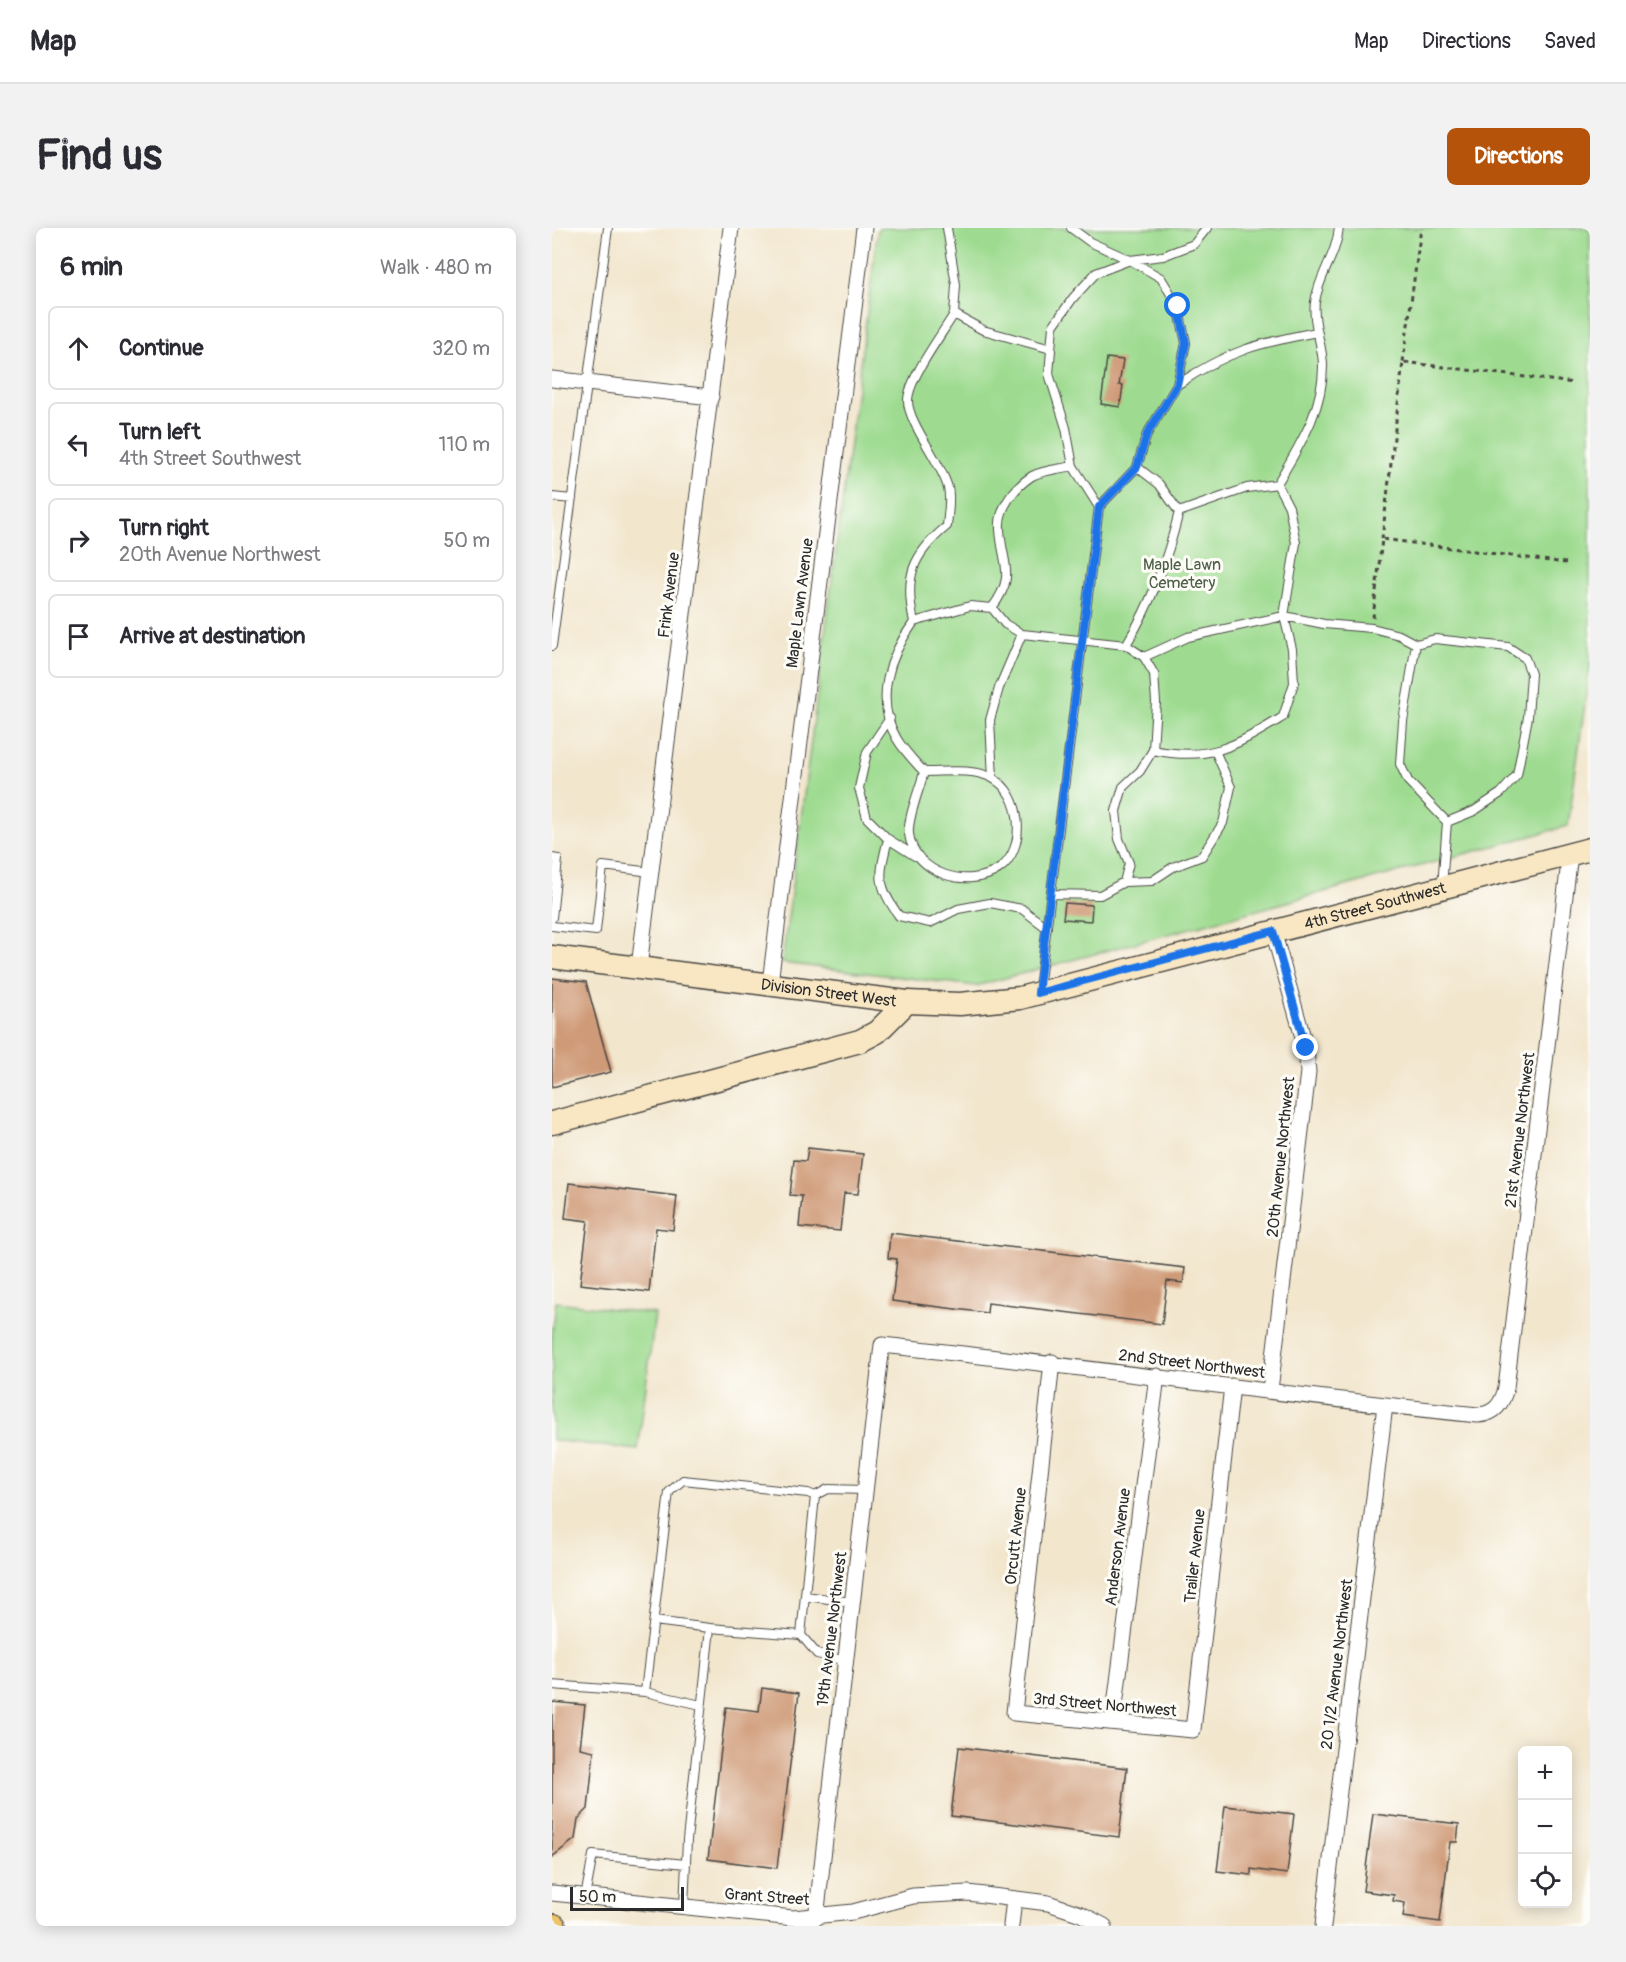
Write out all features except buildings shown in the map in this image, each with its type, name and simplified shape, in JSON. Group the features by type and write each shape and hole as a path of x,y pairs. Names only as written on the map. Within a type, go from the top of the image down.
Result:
{"street":[{"name":"Frink Avenue","path":"639,967 731,228"},
{"name":"Maple Lawn Avenue","path":"770,983 864,228"},
{"path":"552,379 711,397"},
{"name":"4th Street Southwest","path":"907,1002 960,1005 1029,996 1580,851"},
{"name":"21st Avenue Northwest","path":"1497,1408 1503,1400 1506,1388 1580,851"},
{"name":"20th Avenue Northwest","path":"1270,1390 1308,1072 1306,1048 1273,931"},
{"name":"Division Street West","path":"552,957 907,1002"},
{"name":"Division Street West","path":"552,1123 861,1041 877,1032 907,1002"},
{"name":"2nd Street Northwest","path":"882,1345 1052,1362 1385,1406 1478,1415 1487,1414 1497,1408"},
{"name":"19th Avenue Northwest","path":"816,1918 882,1345"},
{"name":"Orcutt Avenue","path":"1014,1713 1052,1362"},
{"name":"Anderson Avenue","path":"1113,1721 1157,1376"},
{"name":"Trailer Avenue","path":"1193,1730 1232,1386"},
{"name":"20 1/2 Avenue Northwest","path":"1323,1926 1385,1406"},
{"name":"3rd Street Northwest","path":"1014,1713 1193,1730"},
{"name":"Grant Street","path":"552,1893 793,1918 816,1918 940,1893 1048,1903 1081,1914 1104,1926"},
{"path":"1011,1926 1014,1899"}],"lane":[{"path":"552,646 608,228"},
{"path":"914,622 909,596 913,566 927,543 947,526 949,490 937,460 919,433 908,400 921,366 954,314 956,285 947,228"},
{"path":"1029,996 1047,928 1099,507 1137,467 1147,434 1177,385 1186,343 1178,306 1161,278 1130,260 1090,242 1071,228"},
{"path":"1099,507 1073,466 1065,428 1049,374 1053,326 1073,298 1096,273 1130,260 1163,256 1194,244 1207,228"},
{"path":"1277,484 1317,411 1323,365 1315,303 1324,273 1337,248 1339,228"},
{"path":"954,314 983,330 1051,349"},
{"path":"1177,385 1220,358 1261,343 1317,332"},
{"path":"992,608 1005,591 1007,561 999,528 1006,500 1034,475 1073,466"},
{"path":"1137,467 1159,484 1179,512"},
{"path":"1179,512 1246,488 1277,484"},
{"path":"1153,750 1179,756 1216,753 1283,717 1294,683 1292,649 1284,616 1296,543 1288,507 1277,484"},
{"path":"552,496 572,499"},
{"path":"1126,645 1158,583 1179,512"},
{"path":"924,772 897,739 884,703 888,674 899,643 914,622 970,606 992,608 1005,624 1022,634 1126,645 1144,657 1154,674 1156,702 1153,750 1140,771 1123,787 1116,811 1119,839 1129,863 1124,882"},
{"path":"1144,657 1188,638 1284,616 1324,624 1372,628 1399,635 1416,644 1435,639 1508,647 1525,658 1531,674 1528,717 1517,775 1502,793 1474,811 1447,822"},
{"path":"993,778 990,720 999,688 1022,634"},
{"path":"1416,644 1403,721 1400,764 1408,781 1447,822 1442,887"},
{"path":"890,718 867,752 859,788 867,818 888,838 940,874 967,879 999,869 1015,852 1017,826 1014,800 993,778 962,772 924,772"},
{"path":"1051,894 1100,895 1124,882 1152,881 1173,867 1202,856 1223,823 1231,787 1216,753"},
{"path":"915,856 908,833 924,772"},
{"path":"888,838 880,868 882,893 898,916 930,923 958,909 990,903 1022,909 1047,928"},
{"path":"552,858 558,859 552,918"},
{"path":"552,926 596,931 603,866 651,872"},
{"path":"645,1692 669,1492 682,1480 808,1492 815,1496"},
{"path":"815,1496 828,1489 865,1490"},
{"path":"801,1635 815,1496"},
{"path":"805,1596 852,1602"},
{"path":"654,1621 801,1635 817,1654 846,1661"},
{"path":"684,1907 686,1864 710,1628"},
{"path":"552,1685 645,1692 702,1705"},
{"path":"585,1897 593,1855 686,1864"}],"path":[{"path":"1372,628 1403,362 1422,228"},
{"path":"1403,362 1574,383"},
{"path":"1382,539 1566,563"}],"green space":[{"name":"Maple Lawn Cemetery","path":"878,228 1590,228 1590,667 1568,826 976,986 782,963"},
{"path":"556,1302 655,1314 638,1450 552,1440 552,1335"}],"route":[{"path":"1178,306 1186,343 1177,385 1147,434 1137,467 1099,507 1038,993 1273,931 1306,1048"}]}
